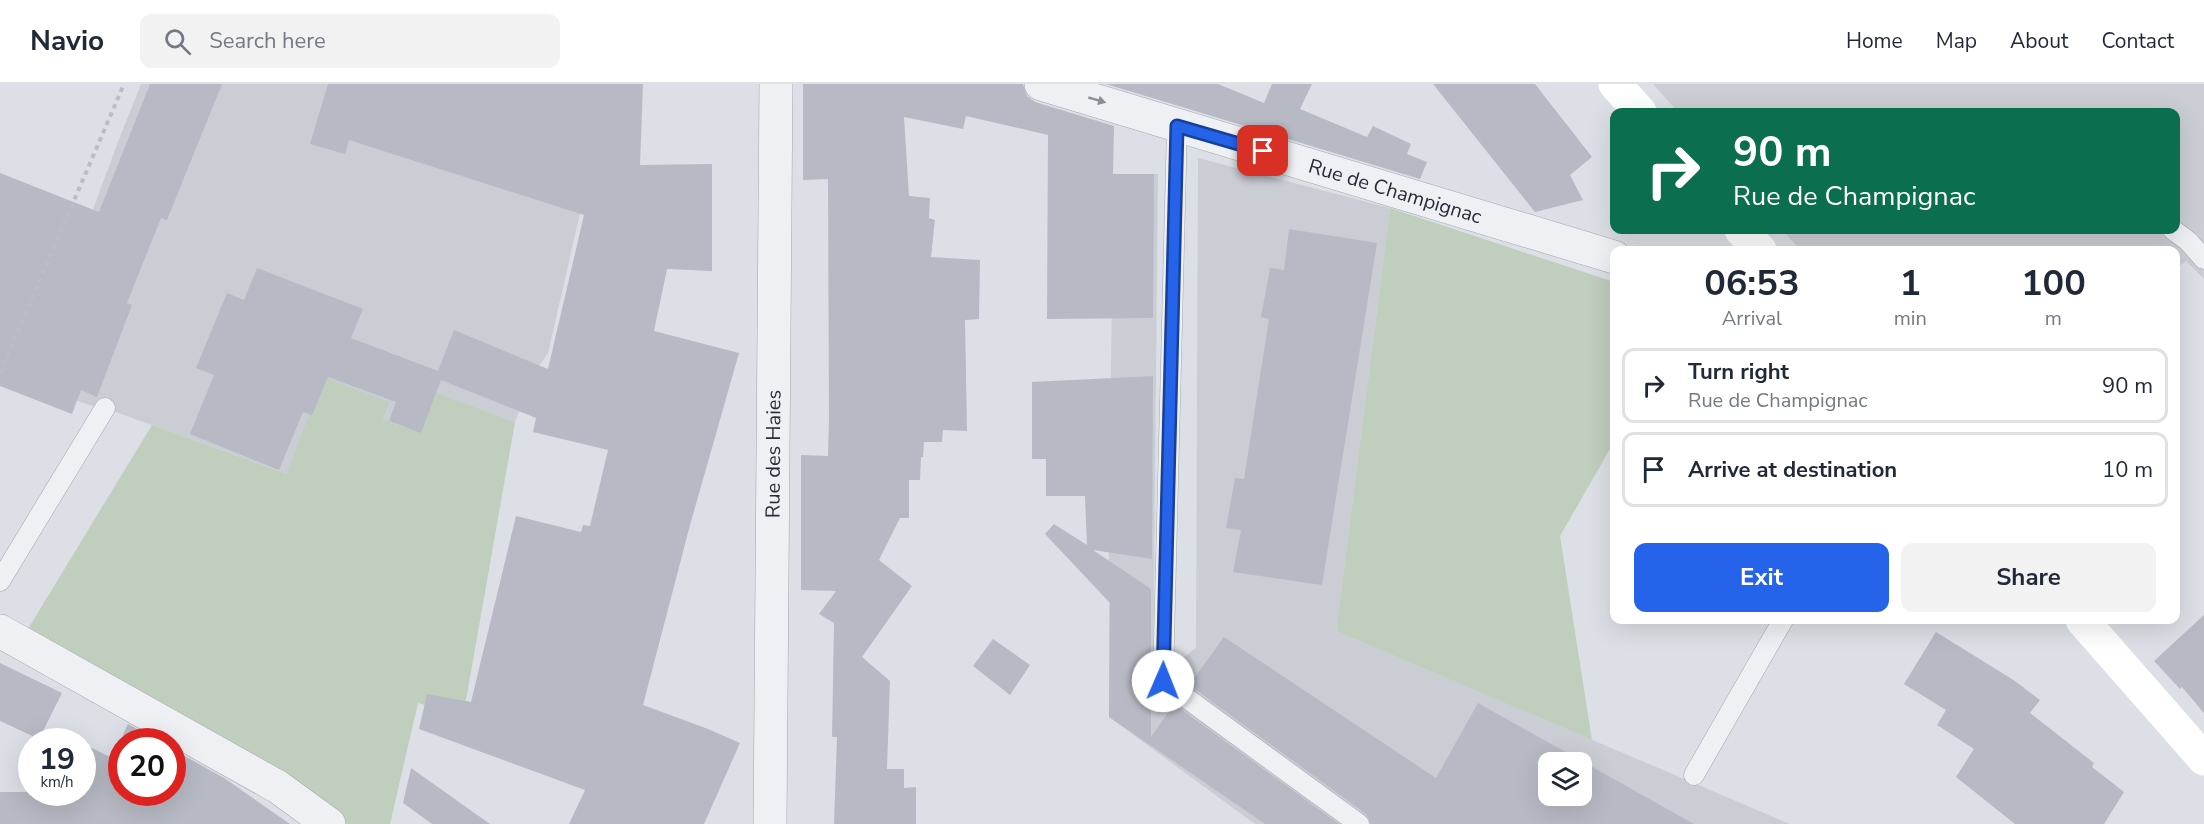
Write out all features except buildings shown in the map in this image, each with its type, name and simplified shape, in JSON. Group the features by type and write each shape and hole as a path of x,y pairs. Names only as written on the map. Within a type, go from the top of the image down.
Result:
{"street":[{"name":"Rue des Haies","path":"770,824 776,84"},
{"name":"Rue de Champignac","path":"1041,84 1610,256"},
{"path":"1615,84 1636,108"},
{"path":"1745,234 1756,246"},
{"path":"2086,624 2204,759"},
{"path":"0,631 278,787 329,824"}],"lane":[{"path":"1177,126 1163,681 1359,824"},
{"path":"2178,234 2204,259"},
{"path":"0,581 105,408"},
{"path":"1694,775 1781,624"}],"path":[{"path":"0,374 124,84"}],"shaded area":[{"path":"141,84 441,84 590,170 548,353 532,376 515,422 421,388 406,428 383,419 390,402 287,474 29,383"},
{"path":"1653,84 2204,84 2204,279 2186,261 2180,265 2180,246 1797,246 1786,234 2180,234 2180,108 1674,108"},
{"path":"1198,158 1390,208 1336,631 1790,824 1255,824 1109,717 1111,715 1109,713 1109,497 1114,174 1158,174 1153,681 1196,648"}],"green space":[{"path":"1390,208 1610,281 1610,449 1560,536 1592,740 1336,631"},
{"path":"323,377 390,402 383,419 406,428 421,387 515,422 463,717 418,703 390,824 329,824 186,740 186,728 166,728 20,642 152,425 287,474"}],"route":[{"path":"1163,681 1177,126 1263,151"}]}
